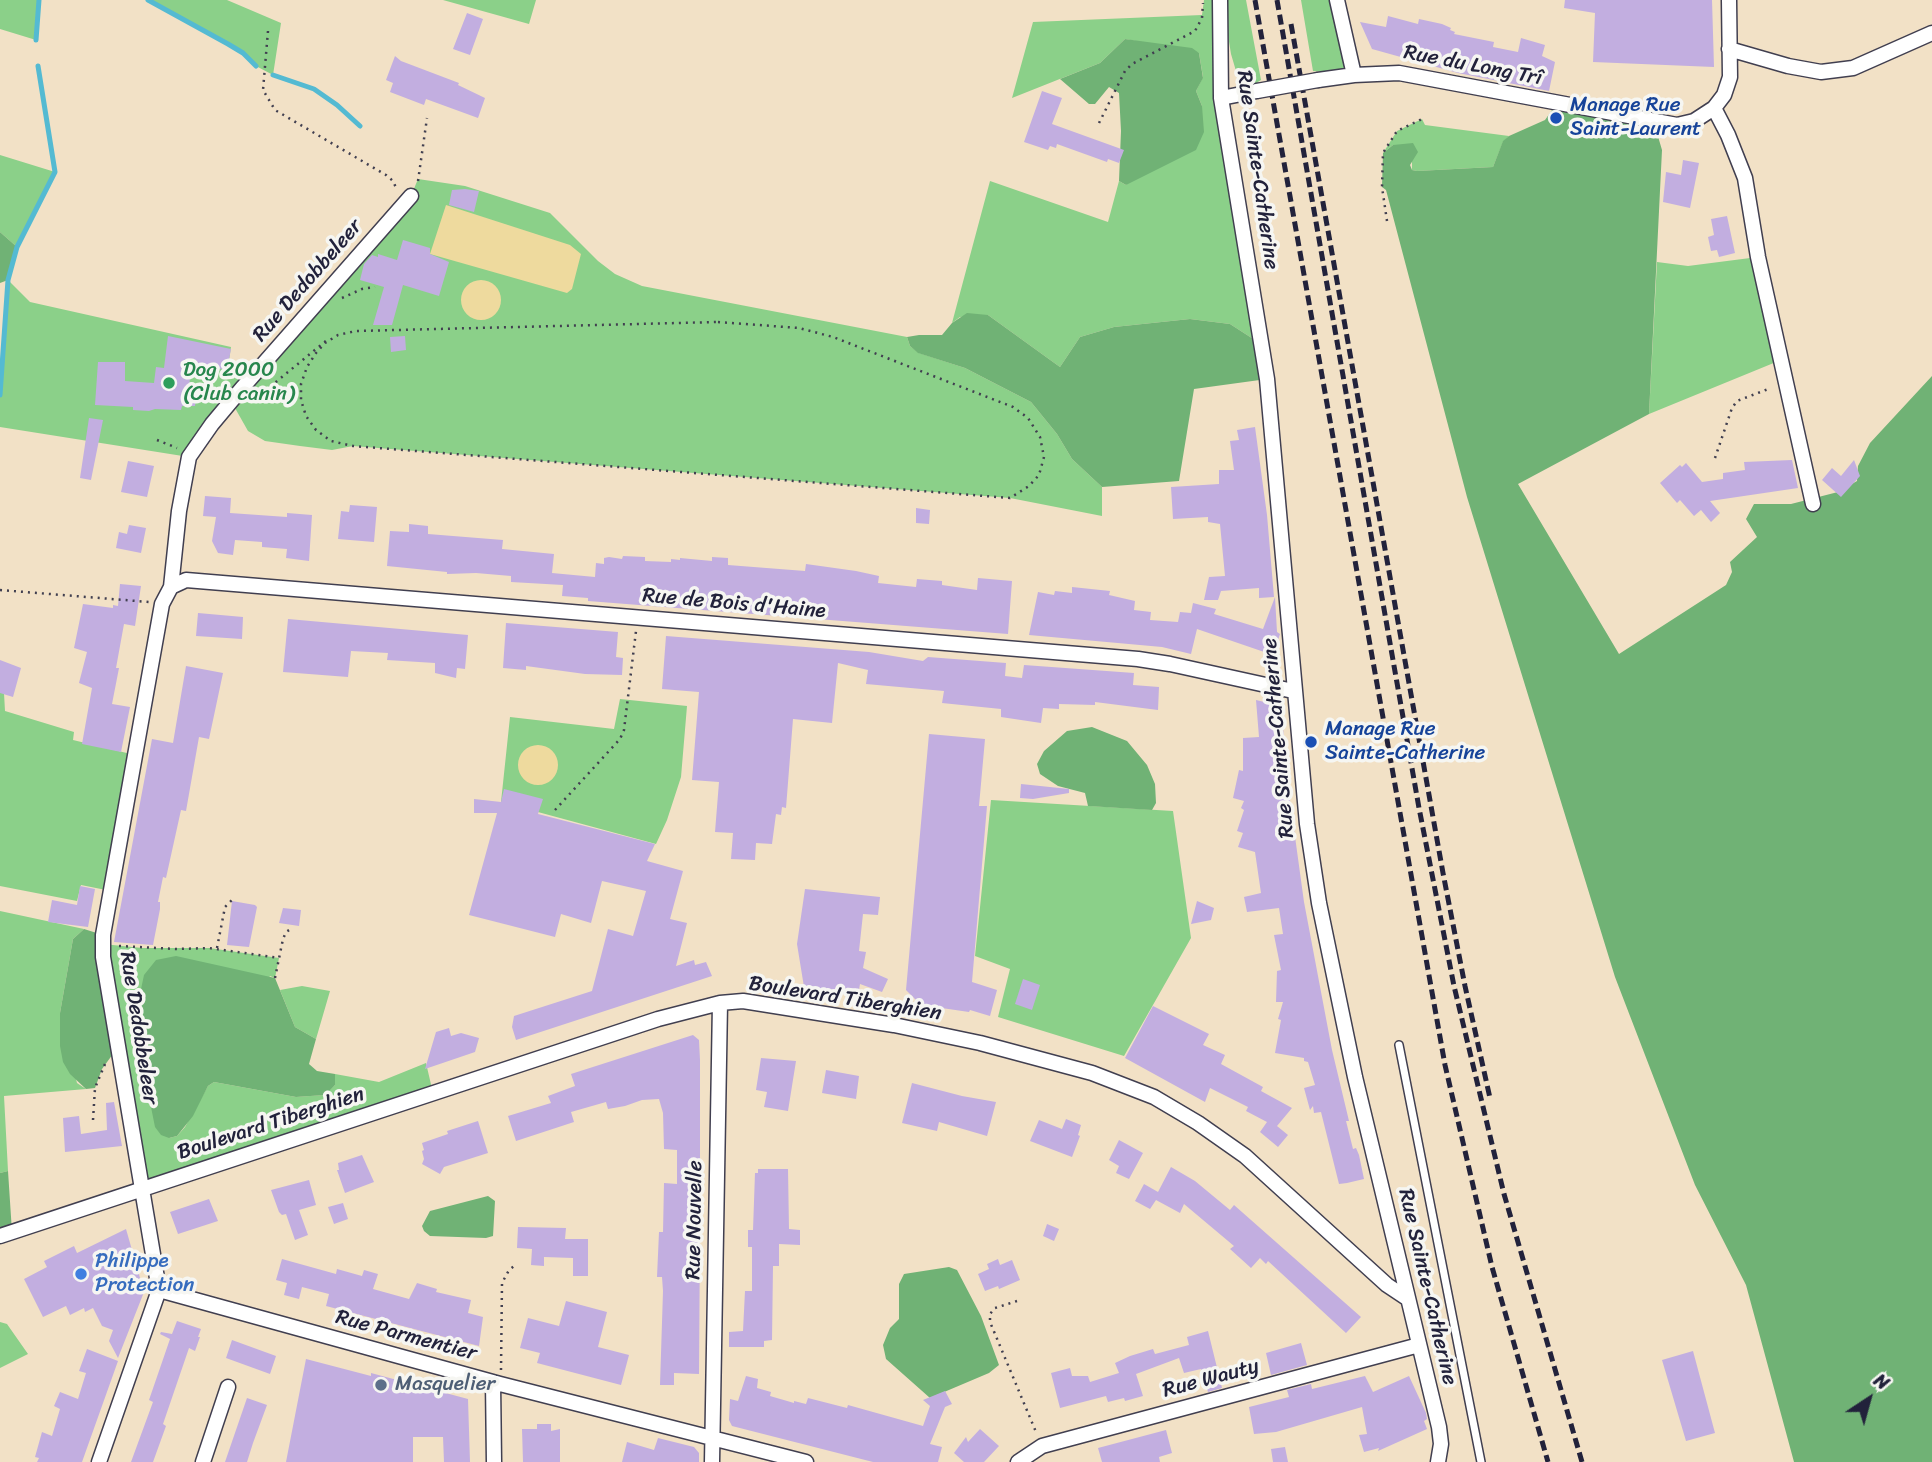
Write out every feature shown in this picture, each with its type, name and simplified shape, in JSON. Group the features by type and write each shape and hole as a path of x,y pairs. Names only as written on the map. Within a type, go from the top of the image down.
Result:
{"street":[{"name":"Rue Sainte-Catherine","path":"1220,0 1221,98 1267,379 1307,824 1319,904 1355,1077 1439,1427 1441,1444 1438,1462"},
{"path":"1337,0 1354,75"},
{"path":"1729,0 1730,78 1724,95 1714,108 1745,178 1758,257 1813,503"},
{"path":"1730,49 1788,66 1821,72 1853,68 1932,33"},
{"name":"Rue du Long Trî","path":"1221,98 1318,80 1399,73 1677,125 1694,121 1714,108"},
{"name":"Rue Dedobbeleer","path":"99,1462 159,1290 103,944 191,453 243,387 411,196"},
{"name":"Rue de Bois d'Haine","path":"167,595 187,580 1138,659 1293,691"},
{"name":"Boulevard Tiberghien","path":"0,1236 658,1019 720,1003 743,1001 894,1025 980,1043 1093,1073 1126,1085 1177,1110 1245,1156 1387,1285 1408,1299"},
{"name":"Rue Nouvelle","path":"712,1462 720,1003"},
{"name":"Rue Parmentier","path":"159,1290 496,1382 806,1462"},
{"name":"Rue Wauty","path":"1017,1462 1042,1446 1419,1345"},
{"path":"494,1462 496,1382"},
{"path":"202,1462 228,1387"}],"lane":[{"path":"1399,1045 1481,1462"}],"path":[{"path":"1099,123 1118,83 1132,64 1199,27 1203,0"},
{"path":"268,31 263,90 268,100 275,110 393,181 397,188 395,215"},
{"path":"411,196 418,179 427,118"},
{"path":"1387,221 1382,187 1382,153 1397,131 1422,119"},
{"path":"254,400 316,347 338,335 356,331 718,322 799,328 833,337 1013,407 1028,418 1040,437 1044,457 1039,475 1029,486 1010,498 353,446 331,441 316,430 306,416 301,400 301,384 307,367 325,343 338,335"},
{"path":"1715,458 1732,408 1737,401 1787,382"},
{"path":"157,440 191,453"},
{"path":"0,590 167,595"},
{"path":"555,810 620,739 624,730 637,617"},
{"path":"216,949 220,943 225,907 232,900"},
{"path":"275,978 283,939 291,929"},
{"path":"103,944 142,948 216,949 279,958"},
{"path":"93,1120 95,1088 102,1069 118,1047"},
{"path":"496,1382 502,1283 509,1270 517,1264"},
{"path":"1017,1301 995,1308 990,1314 989,1322 1042,1446"}],"green space":[{"path":"0,0 39,0 36,40 0,29"},
{"path":"148,0 227,0 281,23 273,75 256,66 243,53 228,44"},
{"path":"443,0 536,0 529,24"},
{"path":"1204,0 1246,0 1261,80 1253,85 1244,81 1236,71 1226,23 1221,98 1261,344 1230,324 1190,319 1114,327 1080,337 1060,367 988,315 960,317 952,323 990,181 1108,222 1119,181 1126,185 1202,106 1196,91 1203,77 1199,53 1125,39 1100,63 1012,98 1033,22 1202,15"},
{"path":"1301,0 1337,0 1354,75 1313,71"},
{"path":"1125,39 1192,48 1199,53 1203,78 1196,91 1202,106 1204,132 1196,150 1126,185 1119,181 1119,93 1109,87 1095,104 1089,104 1060,79 1100,63"},
{"path":"1557,103 1646,121 1657,133 1662,150 1649,414 1518,484 1619,654 1726,585 1732,572 1730,562 1757,537 1746,519 1754,504 1791,504 1838,492 1857,481 1858,466 1870,443 1932,376 1932,1462 1794,1462 1746,1285 1695,1185 1615,977 1467,497 1386,190 1382,187 1383,153 1393,145 1413,143 1418,152 1410,165 1412,170 1493,167 1503,141 1545,120"},
{"path":"1422,119 1425,125 1509,136 1503,142 1493,167 1417,171 1412,170 1412,159 1393,145 1383,153 1397,131"},
{"path":"0,155 55,172 17,247 0,232"},
{"path":"418,179 465,186 550,213 598,261 615,274 642,286 907,337 910,346 919,353 965,368 1031,402 1057,434 1072,459 1102,487 1102,516 1010,498 353,446 332,450 300,446 265,441 248,431 231,401 189,457 0,427 8,280 30,302 231,347 228,367 237,375 250,378 411,196"},
{"path":"0,232 17,247 8,280 0,283"},
{"path":"1758,257 1781,360 1649,414 1657,262 1688,266"},
{"path":"967,313 988,315 1060,367 1080,337 1114,327 1190,319 1230,324 1261,344 1267,379 1194,389 1179,481 1102,487 1072,459 1057,434 1031,402 965,368 918,353 910,346 907,337 942,335 952,323"},
{"path":"0,692 4,693 5,711 74,732 73,740 135,755 111,891 81,885 77,901 0,886"},
{"path":"620,699 687,706 681,777 656,844 501,802 510,717 614,729"},
{"path":"1092,727 1127,741 1147,765 1155,784 1156,803 1152,810 1088,806 1085,793 1058,786 1040,774 1037,764 1044,751 1067,731"},
{"path":"991,800 1173,811 1191,938 1124,1056 998,1017 1010,969 975,956"},
{"path":"0,911 84,929 73,939 60,1013 77,1083 86,1089 4,1096 8,1171 0,1173"},
{"path":"84,929 103,935 118,1047 102,1069 95,1088 86,1089 70,1074 63,1062 60,1046 60,1013 73,939"},
{"path":"103,944 142,948 209,948 279,958 275,978 270,976 169,1138 177,1136 185,1127 208,1086 214,1082 296,1097 324,1095 335,1085 335,1074 379,1082 426,1063 433,1093 141,1189"},
{"path":"176,956 275,978 295,1027 316,1039 309,1064 317,1071 335,1074 335,1085 325,1095 296,1097 214,1082 208,1086 193,1116 177,1136 169,1138 161,1135 155,1127 149,1097 140,994 144,975 156,960"},
{"path":"302,986 330,991 316,1039 295,1027 280,990"},
{"path":"8,1171 12,1232 0,1236 0,1173"},
{"path":"488,1196 495,1201 493,1236 430,1236 424,1231 422,1226 430,1211"},
{"path":"949,1267 957,1270 981,1316 999,1365 989,1373 930,1398 886,1359 883,1345 890,1328 899,1319 899,1284 904,1274"},
{"path":"0,1322 7,1324 28,1354 0,1368"}],"sand":[{"path":"446,205 570,245 581,254 572,289 567,293 430,254"},
{"path":"481,280 489,281 495,286 500,292 500,308 495,314 489,319 481,320 473,319 467,314 462,308 461,300 462,292 467,286 473,281"},
{"path":"538,745 546,746 552,751 557,757 557,773 552,779 546,784 538,785 530,784 524,779 519,773 518,765 519,757 524,751 530,746"}],"building":[{"path":"1565,0 1712,0 1714,67 1593,62 1595,13 1564,8"},
{"path":"467,13 483,19 470,55 453,49"},
{"path":"1388,16 1418,24 1419,19 1442,24 1451,28 1454,34 1494,42 1493,47 1518,52 1521,38 1545,45 1542,56 1555,62 1549,91 1458,73 1372,49 1360,22 1386,27"},
{"path":"395,56 401,61 459,83 458,85 485,98 478,118 426,99 424,105 390,92 393,83 386,80"},
{"path":"1042,91 1062,98 1052,124 1124,150 1119,163 1108,159 1107,162 1057,144 1056,148 1050,146 1048,150 1024,142"},
{"path":"1683,160 1699,163 1690,208 1663,202 1666,172 1681,175"},
{"path":"452,190 479,191 474,212 449,205"},
{"path":"1727,216 1735,253 1719,257 1717,250 1711,251 1708,237 1714,235 1711,219"},
{"path":"403,240 430,248 430,254 449,262 439,296 403,285 392,325 373,325 384,287 360,280 364,264 372,255 378,257 378,254 397,260"},
{"path":"168,336 231,349 227,370 191,363 189,391 197,392 195,406 182,406 181,410 149,411 133,410 133,407 95,405 98,362 125,362 125,381 154,383 156,367 164,368"},
{"path":"405,336 406,350 391,352 390,337"},
{"path":"89,418 103,420 91,480 80,478"},
{"path":"1255,427 1267,515 1274,597 1259,598 1259,588 1221,591 1218,600 1204,600 1209,577 1225,576 1220,524 1208,522 1208,517 1173,519 1171,487 1219,484 1219,470 1234,470 1230,441 1239,440 1237,430"},
{"path":"1792,460 1798,488 1710,501 1720,513 1711,522 1701,510 1694,516 1680,500 1677,503 1660,483 1686,463 1702,482 1723,479 1723,473 1745,470 1744,462"},
{"path":"1854,460 1860,476 1841,497 1822,480 1832,468 1841,476"},
{"path":"128,461 154,466 147,497 121,492"},
{"path":"205,496 231,498 230,513 287,517 287,513 312,515 309,561 286,558 287,549 262,547 262,542 235,540 233,555 218,553 212,541 216,517 203,516"},
{"path":"350,505 377,507 374,542 338,539 341,511 349,512"},
{"path":"916,508 930,510 929,524 916,523"},
{"path":"409,524 428,526 428,534 503,540 502,549 554,554 552,573 595,577 596,563 604,564 604,558 609,557 645,557 645,561 671,562 671,559 680,558 712,561 712,557 728,558 728,565 805,571 806,564 856,571 879,576 878,583 916,587 917,579 942,581 942,585 977,590 978,578 1012,581 1008,634 588,601 588,598 562,596 563,585 511,582 511,576 447,574 387,566 390,531 409,532"},
{"path":"129,525 146,528 141,553 116,548 119,532 127,534"},
{"path":"120,584 141,586 135,626 124,624 116,668 119,668 112,704 130,707 121,752 82,744 92,688 79,683 87,652 74,648 83,604 113,608 113,605 118,606"},
{"path":"1072,587 1110,591 1109,595 1135,601 1134,610 1151,612 1150,620 1178,622 1180,612 1191,613 1193,603 1216,609 1214,614 1263,629 1275,597 1277,632 1280,634 1273,655 1197,629 1191,654 1162,647 1029,635 1038,592 1054,595 1055,591 1072,593"},
{"path":"198,613 243,617 242,639 196,636"},
{"path":"288,619 468,635 465,669 457,668 456,678 435,673 435,663 387,660 388,653 351,651 348,677 283,672"},
{"path":"506,623 618,632 616,657 623,658 622,675 585,674 526,666 526,670 503,668"},
{"path":"666,636 869,652 923,661 928,657 1006,663 1005,676 1022,678 1024,665 1134,673 1133,685 1159,687 1158,710 1095,702 1095,705 1059,704 1059,709 1043,708 1041,723 1001,717 1001,709 942,703 944,691 866,684 868,670 838,663 832,723 793,719 786,808 782,807 781,815 776,814 772,844 756,843 755,860 731,859 733,833 715,832 719,782 692,780 699,692 662,689"},
{"path":"0,660 21,668 13,697 0,693"},
{"path":"186,666 223,673 209,739 199,737 186,811 181,810 166,878 163,877 153,945 114,942 152,739 173,743"},
{"path":"1256,700 1281,706 1289,793 1304,902 1332,1050 1349,1121 1346,1121 1353,1149 1356,1148 1359,1155 1364,1179 1347,1183 1339,1184 1321,1112 1314,1113 1313,1106 1310,1110 1304,1088 1315,1085 1308,1062 1304,1061 1304,1058 1275,1053 1281,1020 1278,1019 1283,1002 1276,1002 1277,971 1281,970 1274,935 1283,934 1279,908 1247,912 1244,897 1261,893 1255,852 1238,847 1243,833 1237,831 1244,801 1233,798 1239,770 1243,771 1243,738 1259,737"},
{"path":"929,734 985,739 979,806 987,806 972,982 997,990 990,1016 970,1010 921,1005 906,990"},
{"path":"1021,784 1069,789 1069,793 1033,799 1020,798"},
{"path":"504,789 543,799 538,814 655,844 647,861 683,871 670,919 687,923 676,966 694,960 695,965 706,962 712,976 516,1040 512,1027 514,1016 592,991 608,929 633,936 646,891 602,881 591,923 561,914 555,937 469,915 497,813 474,813 474,799 501,802"},
{"path":"80,886 95,889 88,927 48,922 52,900 77,905"},
{"path":"805,889 880,897 878,915 863,914 859,951 866,952 863,968 888,979 882,992 860,984 858,996 804,987 797,944"},
{"path":"232,901 257,907 249,947 227,945"},
{"path":"1197,901 1214,908 1211,920 1191,924"},
{"path":"283,908 301,910 299,926 279,923"},
{"path":"1023,979 1040,985 1032,1010 1015,1004"},
{"path":"1153,1006 1209,1034 1203,1045 1225,1055 1221,1064 1263,1087 1261,1091 1292,1108 1277,1126 1288,1135 1278,1147 1260,1132 1267,1122 1246,1111 1248,1107 1210,1088 1205,1102 1125,1058"},
{"path":"449,1028 451,1036 461,1033 479,1038 475,1052 425,1069 436,1032"},
{"path":"693,1035 699,1040 700,1060 699,1374 674,1373 674,1385 660,1385 663,1291 662,1277 657,1277 659,1232 663,1232 664,1183 677,1184 677,1150 664,1149 663,1113 659,1099 642,1100 608,1109 606,1102 571,1112 574,1122 516,1141 508,1116 551,1103 548,1096 575,1086 571,1074"},
{"path":"761,1058 796,1061 788,1111 764,1107 767,1092 756,1090"},
{"path":"826,1070 859,1076 856,1099 822,1093"},
{"path":"912,1083 996,1102 987,1136 939,1122 937,1131 902,1123"},
{"path":"114,1102 122,1146 65,1152 63,1118 79,1116 81,1134 107,1130 106,1103"},
{"path":"1066,1119 1081,1125 1072,1157 1030,1141 1039,1120 1062,1129"},
{"path":"478,1121 488,1153 444,1167 440,1174 422,1164 422,1143"},
{"path":"1119,1140 1143,1153 1129,1179 1116,1173 1119,1166 1109,1160"},
{"path":"362,1155 374,1182 345,1193 337,1170 338,1163"},
{"path":"1171,1167 1195,1181 1230,1210 1234,1205 1361,1317 1346,1333 1268,1261 1266,1264 1260,1258 1251,1268 1230,1249 1234,1246 1184,1204 1180,1213 1156,1200 1150,1209 1135,1201 1144,1184 1158,1192"},
{"path":"758,1169 788,1169 789,1229 800,1230 800,1245 779,1244 779,1266 773,1266 772,1340 764,1341 764,1347 729,1347 729,1332 743,1331 745,1291 752,1291 752,1247 748,1247 748,1230 753,1230 755,1173 758,1173"},
{"path":"309,1180 316,1205 299,1210 308,1235 295,1240 286,1214 279,1212 271,1190"},
{"path":"209,1199 218,1221 178,1234 170,1212"},
{"path":"343,1203 348,1219 334,1224 328,1207"},
{"path":"1047,1224 1059,1229 1054,1241 1043,1236"},
{"path":"518,1227 566,1228 565,1239 588,1239 588,1276 573,1276 573,1258 544,1257 544,1266 531,1265 532,1249 517,1248"},
{"name":"Philippe Protection","path":"126,1229 144,1292 118,1358 109,1341 113,1330 102,1326 93,1308 85,1312 84,1308 70,1315 66,1306 43,1317 24,1279 47,1267 44,1261 74,1246 77,1253"},
{"path":"282,1259 336,1274 337,1269 362,1276 364,1270 378,1274 373,1289 409,1299 417,1283 437,1289 436,1292 471,1300 468,1313 483,1317 479,1346 326,1306 329,1294 302,1287 299,1299 284,1295 287,1283 276,1280"},
{"path":"998,1259 1000,1265 1012,1260 1020,1280 999,1289 998,1286 985,1291 978,1274 989,1269 987,1264"},
{"path":"566,1301 607,1312 598,1347 629,1355 621,1385 537,1363 540,1353 520,1348 528,1318 559,1326"},
{"path":"177,1321 201,1329 200,1337 195,1351 189,1348 153,1462 131,1462 153,1402 149,1400 170,1339 160,1334 172,1334"},
{"path":"1208,1331 1222,1388 1208,1392 1201,1369 1184,1373 1179,1358 1136,1374 1143,1396 1108,1402 1106,1396 1060,1408 1051,1373 1070,1368 1072,1376 1088,1376 1090,1382 1119,1373 1115,1363 1130,1356 1153,1349 1155,1354 1189,1345 1187,1337"},
{"path":"232,1340 276,1356 270,1374 226,1358"},
{"path":"1301,1343 1307,1365 1271,1375 1266,1353"},
{"path":"87,1349 118,1361 82,1462 37,1462 39,1458 35,1457 42,1432 52,1436 60,1409 54,1406 60,1392 78,1399 86,1373 79,1371"},
{"path":"1693,1351 1715,1433 1686,1441 1662,1360"},
{"path":"306,1359 468,1399 470,1462 444,1462 443,1437 413,1437 413,1462 286,1462"},
{"path":"746,1376 758,1379 757,1388 771,1392 770,1396 794,1403 806,1404 808,1398 847,1408 848,1405 923,1426 930,1406 923,1400 945,1391 952,1404 945,1407 930,1444 942,1447 938,1462 873,1462 732,1426 729,1420 730,1399 738,1401"},
{"path":"1365,1376 1373,1392 1409,1376 1426,1413 1427,1419 1424,1421 1427,1429 1378,1451 1379,1448 1364,1452 1359,1435 1367,1434 1362,1407 1276,1432 1254,1434 1249,1407 1289,1397 1287,1390 1311,1384 1312,1389"},
{"path":"247,1398 267,1405 247,1462 225,1462"},
{"path":"537,1424 551,1424 551,1431 560,1429 560,1462 523,1462 522,1429 537,1429"},
{"path":"980,1429 999,1446 984,1462 964,1462 954,1453 966,1437 968,1442"},
{"path":"1166,1430 1172,1453 1159,1457 1160,1462 1102,1462 1098,1448"},
{"path":"658,1438 694,1447 699,1453 699,1462 622,1462 627,1442 654,1450"},
{"path":"1285,1447 1288,1462 1273,1462 1271,1449"}],"waterway":[{"path":"36,40 39,0"},
{"path":"148,0 243,53 256,66"},
{"path":"0,395 8,280 17,247 55,172 38,66"},
{"path":"273,75 314,89 360,126"}],"railway":[{"path":"1255,0 1445,1065 1492,1267 1548,1462"},
{"path":"1277,0 1419,808 1454,986 1504,1194 1582,1462"},
{"path":"1291,24 1443,873 1490,1098"}],"place":[{"name":"Manage Rue Saint-Laurent","path":"1556,118"},
{"name":"Dog 2000 (Club canin)","path":"169,383"},
{"name":"Manage Rue Sainte-Catherine","path":"1311,742"},
{"name":"Philippe Protection","path":"81,1274"},
{"name":"Masquelier","path":"381,1385"}]}
